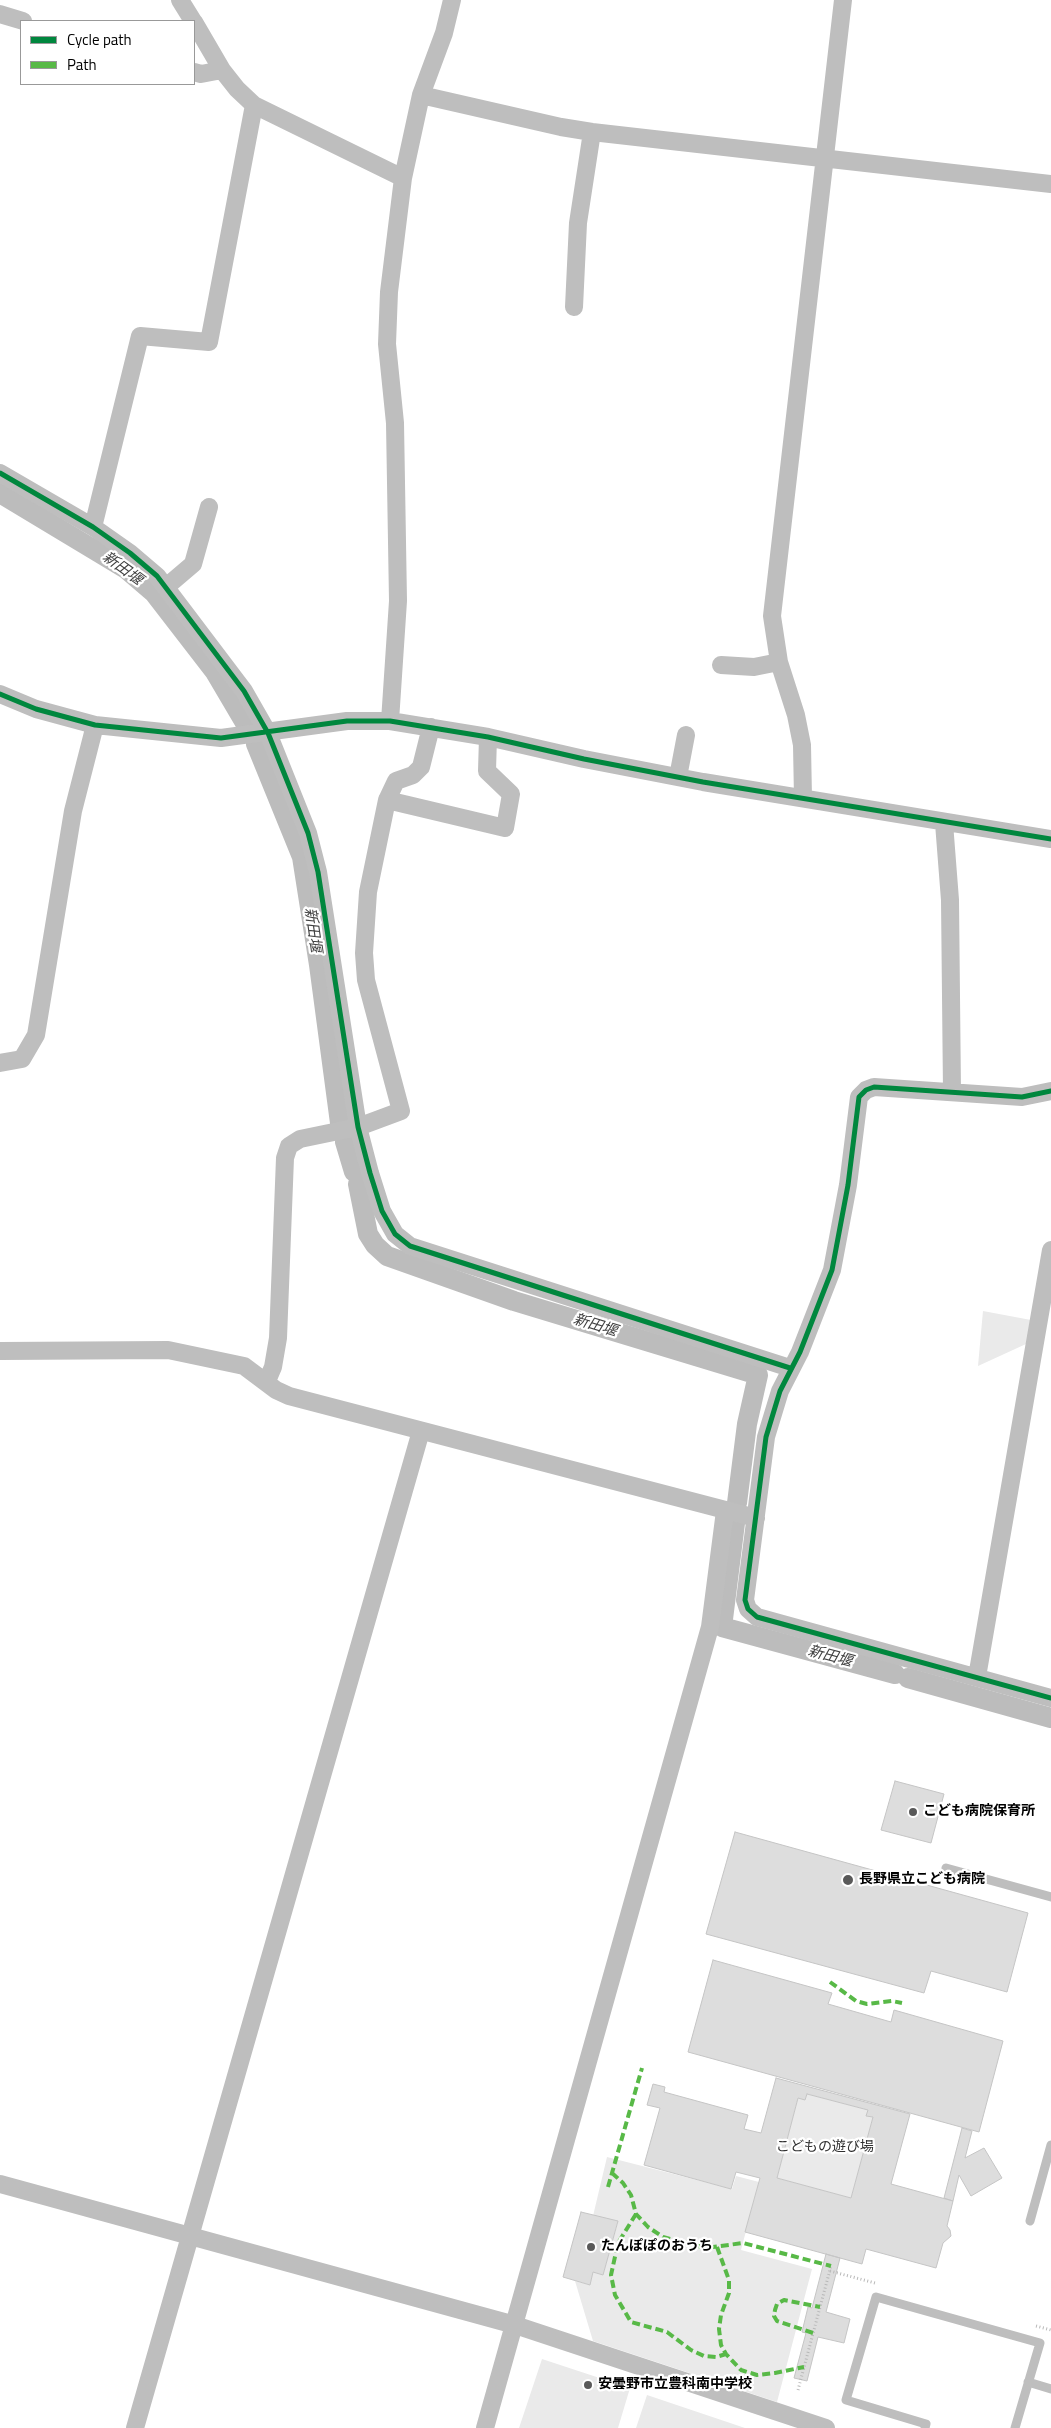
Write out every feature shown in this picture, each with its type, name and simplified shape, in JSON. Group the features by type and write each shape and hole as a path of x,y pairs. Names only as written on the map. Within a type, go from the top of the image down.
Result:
{"street":[{"path":"180,0 192,20"},
{"path":"390,721 398,601 395,423 387,344 389,292 403,178 421,95 444,34 452,0"},
{"path":"804,798 802,745 796,715 779,662 772,616 773,596 844,0"},
{"path":"0,14 20,20"},
{"path":"195,25 236,89 254,105 403,178"},
{"path":"195,72 201,74 222,70"},
{"path":"421,95 552,125 592,132 1051,184"},
{"path":"93,527 140,336 209,342 254,105"},
{"path":"574,307 578,223 592,132"},
{"path":"0,473 93,527 130,553 157,576 244,692 268,733 308,833 318,872 358,1127 382,1211 395,1234 410,1246 790,1368"},
{"path":"166,587 193,564 209,507"},
{"path":"721,665 754,667 779,662"},
{"path":"0,694 36,709 95,725 221,738 347,721 390,721 488,737 584,759 678,777 944,823 1051,839"},
{"path":"0,1063 22,1059 36,1035 73,811 95,725"},
{"path":"267,1381 273,1367 278,1338 285,1158 289,1146 300,1139 358,1127 401,1111 366,980 364,953 372,867 387,800 396,781 413,775 421,768 431,727"},
{"path":"678,777 686,735"},
{"path":"387,800 505,828 511,794 487,772 488,737"},
{"path":"944,823 950,900 952,1092"},
{"path":"1051,1090 1022,1097 874,1087 866,1090 859,1097 848,1185 832,1270 800,1352 780,1390 766,1438 745,1600 748,1609 758,1617 1051,1698"},
{"path":"977,1677 1051,1250"},
{"path":"0,1351 168,1350 244,1366 267,1381 276,1390 289,1396 756,1518"},
{"path":"135,2428 421,1431"},
{"path":"485,2428 710,1627 725,1511"},
{"path":"0,2184 514,2325 826,2428"}],"lane":[{"path":"946,1868 1051,1897"},
{"path":"1030,2221 1051,2146"},
{"path":"925,2428 926,2424 846,2400 876,2297 1040,2343 1015,2428"},
{"path":"1028,2382 1051,2389"}],"path":[{"path":"798,2390 831,2266"}],"green space":[{"path":"983,1311 1031,1320 1026,1344 978,1366"},
{"name":"こどもの遊び場","path":"807,2094 868,2110 866,2116 873,2117 851,2198 777,2178 798,2098 805,2100"},
{"path":"607,2157 732,2189 736,2176 759,2182 741,2250 812,2269 777,2402 593,2341 575,2281 590,2285 593,2272 603,2275 618,2222 593,2216"},
{"path":"542,2359 630,2388 618,2428 519,2428"},
{"path":"647,2395 745,2428 636,2428"}],"building":[{"name":"こども病院保育所","path":"895,1781 944,1794 931,1843 881,1830"},
{"path":"735,1832 1028,1913 1007,1992 931,1971 924,1993 706,1934"},
{"path":"713,1960 832,1993 828,2004 891,2022 894,2010 1003,2041 979,2132 688,2052"},
{"path":"776,2078 910,2114 891,2184 953,2201 947,2226 951,2236 943,2243 936,2268 866,2249 862,2264 745,2232 760,2178 736,2172 731,2189 644,2165 660,2108 647,2105 653,2084 665,2087 664,2092 748,2115 744,2129 761,2133","holes":["807,2094 868,2110 866,2116 873,2117 851,2198 777,2178 798,2098 805,2100"]},
{"path":"962,2128 972,2131 965,2158 984,2148 1002,2178 971,2196 959,2175 953,2201 944,2198"},
{"name":"たんぽぽのおうち","path":"581,2212 618,2221 603,2275 593,2272 590,2285 563,2277"},
{"path":"826,2254 840,2258 826,2312 850,2319 844,2343 818,2337 807,2381 794,2378 806,2333 802,2332 808,2307 812,2308"}],"waterway":[{"name":"新田堰","path":"0,493 126,569 154,593 215,672 248,728"},
{"name":"新田堰","path":"256,744 302,857 319,965 340,1123"},
{"name":"新田堰","path":"345,1142 354,1172"},
{"name":"新田堰","path":"358,1184 368,1234 375,1245 387,1256 514,1301 758,1375 747,1424 737,1503"},
{"name":"新田堰","path":"735,1523 722,1627 895,1674"},
{"name":"新田堰","path":"908,1678 1051,1718"}],"marked path":[{"path":"830,1982 856,2001 867,2004 892,2001 902,2003"},
{"path":"608,2187 642,2068"},
{"path":"612,2173 623,2183 631,2195 636,2214 648,2227 663,2237 706,2248 743,2243 831,2266"},
{"path":"636,2214 618,2243 611,2275 615,2295 631,2322 667,2332 691,2350 704,2356 716,2357 726,2354"},
{"path":"717,2247 729,2280 729,2293 721,2315 719,2329 721,2345 726,2354 741,2370 757,2375 804,2367"},
{"path":"813,2333 777,2321 774,2316 775,2310 777,2304 784,2300 820,2307"}],"cycle path":[{"path":"0,473 93,527 130,553 157,576 244,691 268,733 308,833 318,872 358,1127 382,1211 395,1234 410,1246 790,1368"},
{"path":"0,694 36,709 95,725 221,738 347,721 390,721 488,737 584,759 703,782 1051,839"},
{"path":"1051,1091 1022,1097 874,1087 866,1090 859,1097 848,1185 832,1270 800,1352 780,1391 766,1437 745,1600 748,1609 757,1617 1051,1698"}],"place":[{"name":"こども病院保育所","path":"913,1812"},
{"name":"長野県立こども病院","path":"848,1880"},
{"name":"たんぽぽのおうち","path":"591,2247"},
{"name":"安曇野市立豊科南中学校","path":"588,2385"}]}
